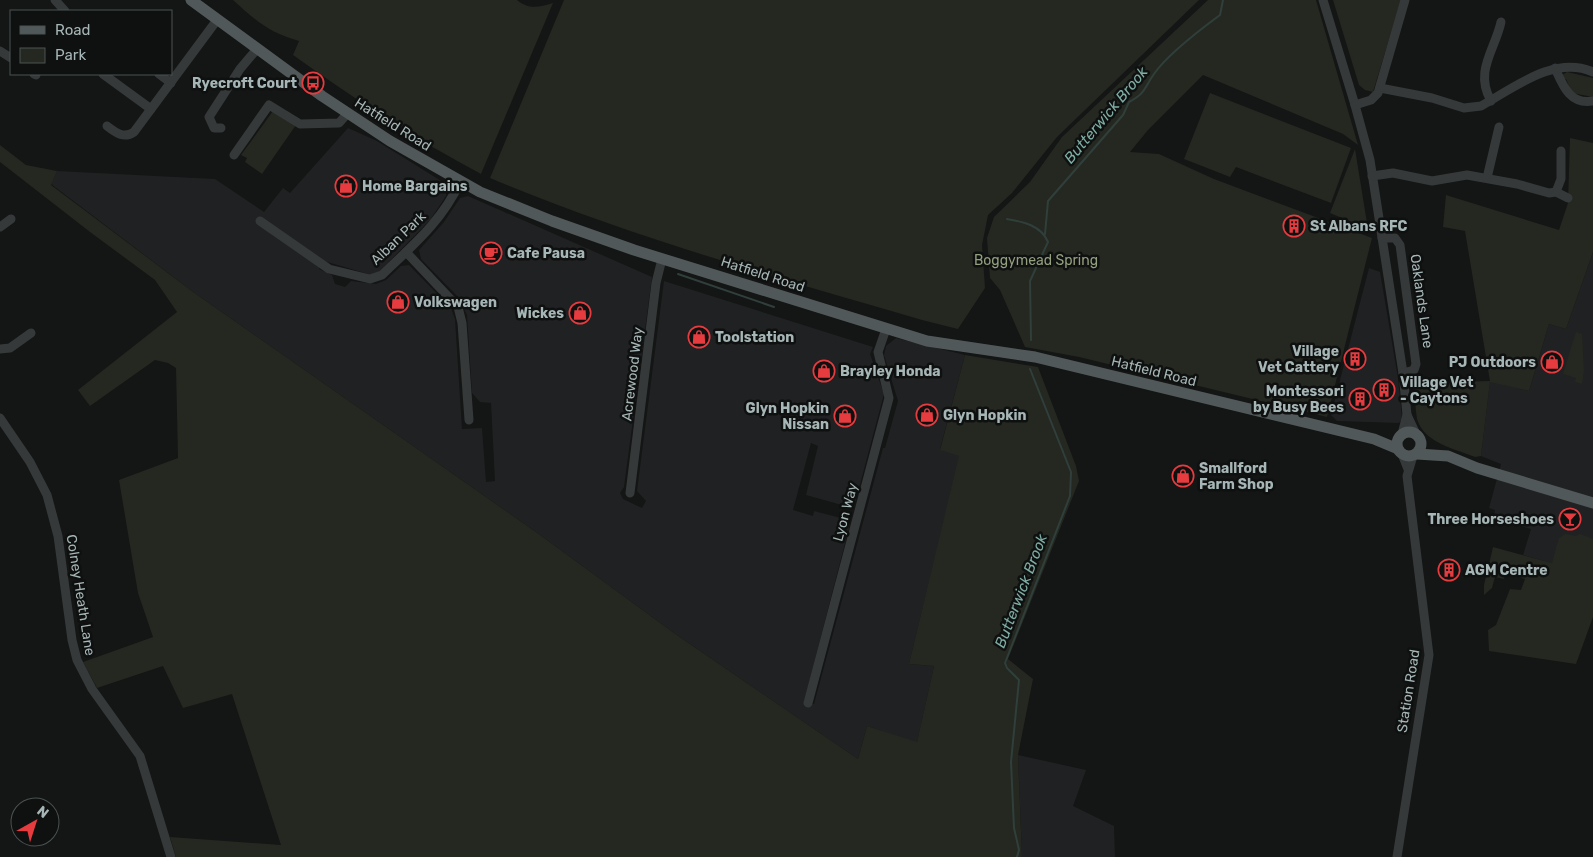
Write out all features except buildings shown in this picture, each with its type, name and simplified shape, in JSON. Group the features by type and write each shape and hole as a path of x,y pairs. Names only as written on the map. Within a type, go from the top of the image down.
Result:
{"main road":[{"name":"Hatfield Road","path":"191,0 347,114 421,160 460,182 552,222 662,259 886,329 945,345 1035,357 1382,441 1407,453 1448,456"},
{"path":"1382,441 1402,434 1409,432 1418,436 1421,447 1407,453 1397,442 1402,434"},
{"name":"Hatfield Road","path":"1418,436 1448,456 1477,468 1593,503"}],"street":[{"path":"55,0 63,10"},
{"path":"1323,0 1355,105 1372,176 1403,374 1407,415 1402,434"},
{"path":"1355,105 1373,98 1380,88 1405,0"},
{"path":"107,126 118,134 130,135 217,20"},
{"path":"1491,101 1484,85 1486,60 1498,34 1501,22"},
{"path":"221,128 214,128 210,125 209,117 240,69 257,49"},
{"path":"1380,88 1432,98 1464,108 1474,108 1555,68 1576,67 1593,72"},
{"path":"1555,68 1564,89 1572,98 1583,102 1593,101"},
{"path":"104,75 151,109"},
{"path":"160,75 171,83"},
{"path":"234,155 269,105 300,124 337,126 347,114"},
{"path":"1487,178 1499,127"},
{"path":"1556,192 1561,179 1561,151"},
{"path":"1372,176 1393,173 1432,181 1462,174 1549,193 1556,192 1568,198"},
{"name":"Alban Park","path":"260,222 321,265 370,279 382,275 441,216 460,182"},
{"path":"0,227 11,219"},
{"name":"Oaklands Lane","path":"1382,238 1396,238 1400,244 1416,364 1414,370 1403,374"},
{"path":"406,252 458,307 462,323 470,420"},
{"name":"Acrewood Way","path":"630,493 656,283 662,259"},
{"name":"Lyon Way","path":"808,703 889,398 878,352 886,329"},
{"path":"0,349 10,348 32,333"},
{"path":"1407,415 1418,436"},
{"name":"Colney Heath Lane","path":"0,418 33,467 47,495 58,536 72,640 77,660 92,689 140,756 171,857"},
{"name":"Station Road","path":"1397,857 1429,655 1407,453"}],"shaded area":[{"path":"348,128 377,141 446,184 446,196 430,220 375,276 324,261 319,269 332,275 335,284 345,287 351,281 376,284 386,280 401,266 409,265 451,308 455,319 462,429 482,428 486,482 495,481 491,403 480,402 472,393 467,315 458,297 421,259 419,250 444,222 460,198 468,196 652,277 624,487 620,493 623,499 642,508 646,501 637,491 664,281 873,347 870,354 884,394 855,503 849,507 806,495 818,446 811,443 793,510 813,516 814,511 845,519 850,524 804,702 814,704 883,448 885,448 898,401 884,355 886,346 896,338 965,355 940,449 960,456 909,664 934,666 917,743 867,726 858,759 674,633 536,532 196,294 51,184 57,171 215,179 264,212 283,188 290,193"},
{"path":"1593,252 1593,575 1523,555 1531,529 1494,518 1495,510 1489,508 1501,464 1481,456 1490,381 1529,391 1549,324 1566,329"},
{"path":"1369,268 1380,272 1398,378 1402,419 1399,423 1337,421 1331,415"},
{"path":"1018,755 1086,770 1073,806 1114,826 1115,857 1022,857"}],"green space":[{"path":"233,0 517,0 534,7 553,3 481,174 408,132 293,55 299,41 271,30 248,14"},
{"path":"564,0 1199,0 1057,137 1012,193 988,215 982,245 985,288 958,329 758,272 650,238 490,178"},
{"name":"Boggymead Spring","path":"1208,0 1316,0 1358,145 1343,134 1203,75 1148,130 1130,152 1159,154 1214,179 1372,238 1327,417 1079,357 1025,347 1000,290 990,278 987,238 994,217 1030,182 1062,137"},
{"path":"1333,0 1401,0 1373,92 1365,90 1359,85"},
{"path":"1567,72 1593,78 1593,97 1572,93 1566,79 1563,79 1562,75"},
{"path":"1210,93 1351,148 1331,203 1236,167 1230,177 1184,159"},
{"path":"273,111 296,125 262,174 245,162 247,158 241,155"},
{"path":"1570,138 1593,143 1593,252 1566,329 1549,324 1529,391 1490,382 1481,456 1475,457 1441,444 1426,434 1417,419 1416,410 1414,383 1490,381 1465,231 1443,227 1446,195 1559,230 1568,203"},
{"path":"0,145 26,165 57,171 51,185 196,294 536,532 674,633 858,759 867,726 917,742 934,666 909,664 959,456 940,450 965,355 1038,367 1076,466 1079,481 1008,659 1033,679 1018,755 1022,857 176,857 170,837 281,845 232,694 183,708 163,666 97,688 83,662 153,637 138,593 119,480 178,458 176,368 168,363 155,360 90,406 78,390 177,312 155,280 0,162"},
{"path":"1355,149 1368,229 1330,213"},
{"path":"1576,332 1582,334 1584,371 1582,384 1575,382 1576,378 1563,374"},
{"path":"1565,534 1576,536 1580,534 1593,539 1593,617 1576,664 1489,651 1488,630 1496,625 1510,589 1521,590 1525,579 1506,573 1504,579 1495,577 1492,588 1484,595 1484,585 1493,547 1552,563 1559,538"}],"waterway":[{"name":"Butterwick Brook","path":"1045,234 1048,201 1123,115 1129,102 1142,93 1154,74 1167,59 1220,15 1223,0"},
{"name":"Butterwick Brook","path":"1007,219 1031,225 1041,232 1048,242 1030,281 1031,340"},
{"path":"678,274 774,307"},
{"name":"Butterwick Brook","path":"1017,857 1019,850 1014,828 1011,762 1019,680 1007,668 1005,663 1070,496 1071,472 1030,369"}],"place":[{"name":"Ryecroft Court","path":"313,83"},
{"name":"Home Bargains","path":"346,186"},
{"name":"St Albans RFC","path":"1294,226"},
{"name":"Cafe Pausa","path":"491,253"},
{"name":"Volkswagen","path":"398,302"},
{"name":"Wickes","path":"580,313"},
{"name":"Toolstation","path":"699,337"},
{"name":"Village Vet Cattery","path":"1355,359"},
{"name":"PJ Outdoors","path":"1552,362"},
{"name":"Brayley Honda","path":"824,371"},
{"name":"Village Vet - Caytons","path":"1384,390"},
{"name":"Montessori by Busy Bees","path":"1360,399"},
{"name":"Glyn Hopkin","path":"927,415"},
{"name":"Glyn Hopkin Nissan","path":"845,416"},
{"name":"Smallford Farm Shop","path":"1183,476"},
{"name":"Three Horseshoes","path":"1570,519"},
{"name":"AGM Centre","path":"1449,570"}]}
